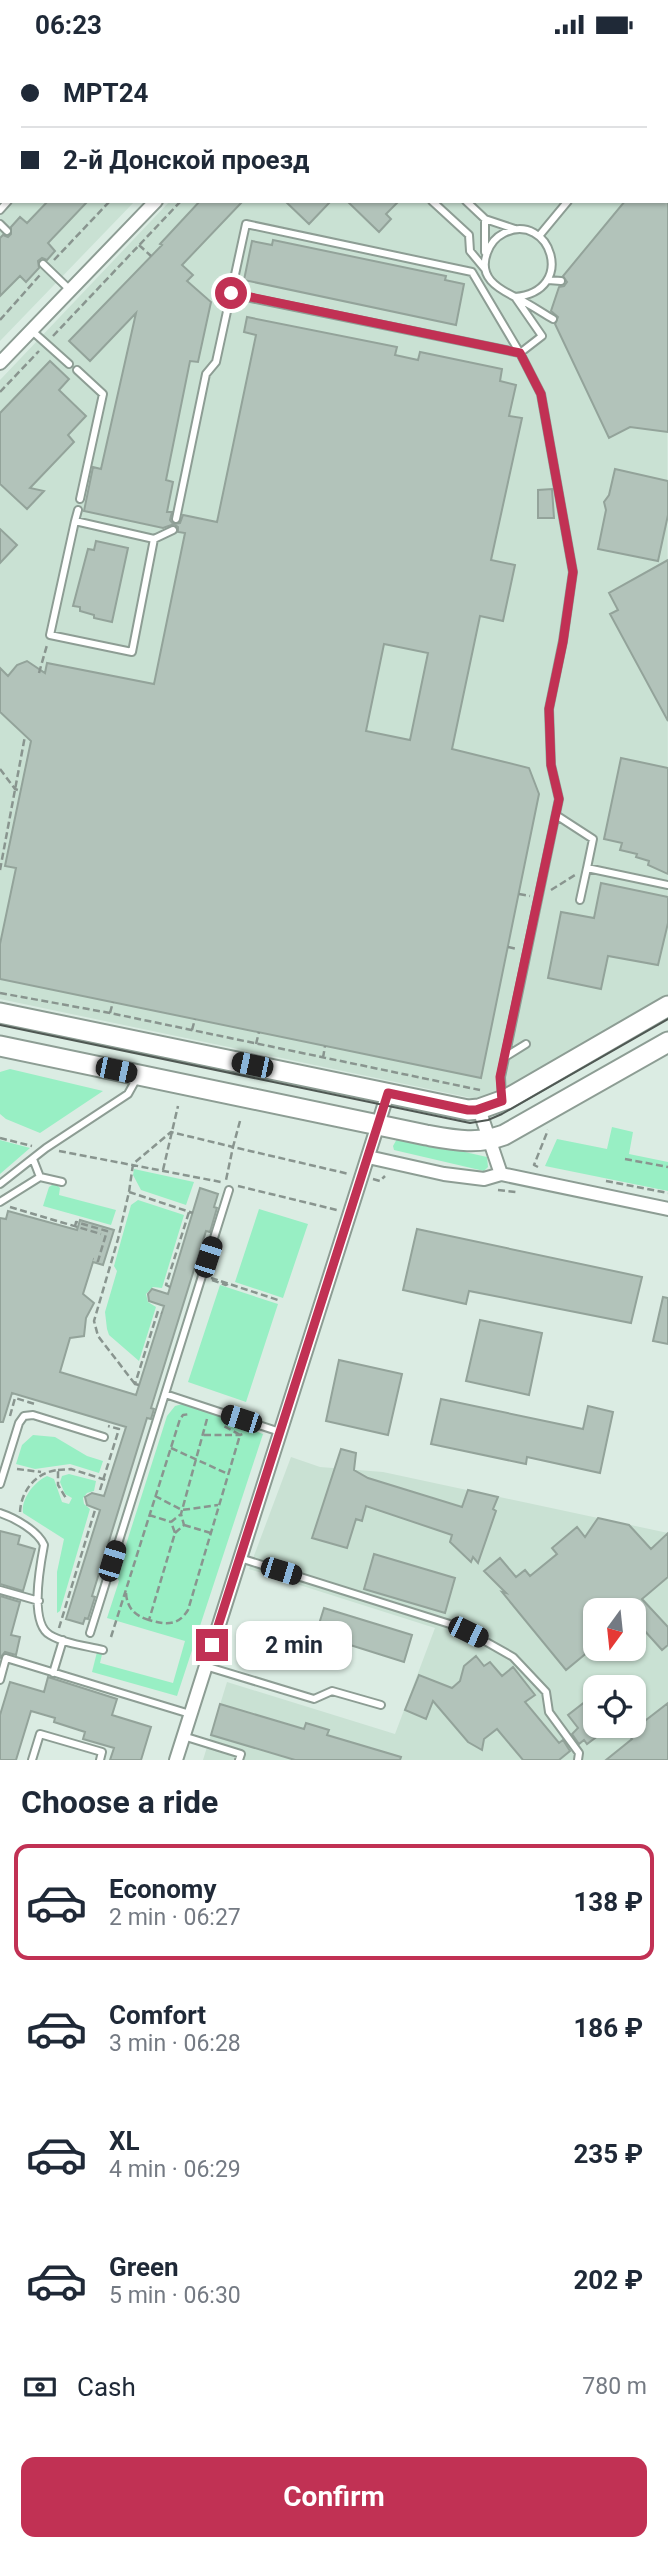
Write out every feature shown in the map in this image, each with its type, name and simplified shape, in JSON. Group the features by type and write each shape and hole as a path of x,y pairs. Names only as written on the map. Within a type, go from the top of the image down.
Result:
{"main road":[{"path":"0,1013 468,1110 479,1109 495,1094 668,1006"},
{"path":"0,1046 466,1142 490,1141 505,1136 668,1042"}],"street":[{"path":"0,363 154,203"},
{"path":"176,1760 388,1093"},
{"path":"479,1109 500,1174"},
{"path":"368,1157 484,1179 500,1174 668,1209"}],"lane":[{"path":"434,203 468,235 470,251 496,288 553,319"},
{"path":"468,203 485,219 515,229 528,230 539,236 550,249 553,265 548,280 540,290 529,296 515,297"},
{"path":"539,236 566,203"},
{"path":"485,219 485,270"},
{"path":"176,519 206,374 216,362 246,224 472,272 541,394 573,572 563,642 549,709 551,765 559,799 500,1083 495,1094"},
{"path":"0,225 7,231"},
{"path":"486,256 491,243 502,233 515,229"},
{"path":"43,264 70,290"},
{"path":"548,280 561,281"},
{"path":"231,293 520,353"},
{"path":"515,297 542,335 520,353"},
{"path":"31,330 69,364"},
{"path":"77,370 103,394 80,499"},
{"path":"78,510 50,635 132,652 154,539"},
{"path":"75,521 154,539 173,530"},
{"path":"556,815 593,839 580,900"},
{"path":"587,868 668,885"},
{"path":"505,1057 526,1044"},
{"path":"0,1184 46,1148 128,1094 139,1075"},
{"path":"33,1159 40,1177"},
{"path":"0,1203 40,1177 62,1182"},
{"path":"90,1633 227,1187"},
{"path":"165,1394 280,1432"},
{"path":"0,1484 19,1423 24,1416 33,1415 104,1437"},
{"path":"0,1513 36,1534 44,1545 37,1584 43,1630 60,1639 103,1650"},
{"path":"240,1559 453,1625 513,1657 546,1692 550,1712 579,1753 578,1760"},
{"path":"0,1590 39,1601"},
{"path":"53,1673 60,1639"},
{"path":"0,1680 3,1657 190,1714"},
{"path":"205,1666 314,1699 332,1691 381,1705"},
{"path":"32,1760 40,1734 102,1752 100,1760"},
{"path":"183,1736 241,1754 239,1760"}],"path":[{"path":"0,391 179,203"},
{"path":"139,245 151,256"},
{"path":"39,673 50,635"},
{"path":"0,870 26,736"},
{"path":"0,769 15,789 21,791"},
{"path":"519,894 530,896"},
{"path":"508,947 518,950"},
{"path":"0,993 110,1013 495,1094"},
{"path":"110,1013 113,1002"},
{"path":"192,1030 195,1019"},
{"path":"257,1044 259,1032"},
{"path":"323,1058 325,1046"},
{"path":"163,1170 178,1106"},
{"path":"227,1187 240,1121"},
{"path":"539,1167 534,1165 549,1126"},
{"path":"171,1132 380,1181 386,1174"},
{"path":"162,1313 158,1311 137,1385 98,1336 94,1321 118,1239 133,1164 171,1132"},
{"path":"0,1138 163,1170 227,1187 337,1210"},
{"path":"625,1159 631,1157 668,1167"},
{"path":"603,1180 668,1193"},
{"path":"493,1190 520,1193"},
{"path":"129,1192 191,1212 166,1286 170,1287"},
{"path":"0,1203 53,1222 101,1234"},
{"path":"75,1227 76,1222 107,1231 98,1261 93,1259"},
{"path":"112,1237 118,1239"},
{"path":"202,1275 278,1300"},
{"path":"212,1281 228,1284"},
{"path":"111,1637 180,1419 187,1414 199,1416 208,1420 204,1436 181,1512 171,1522"},
{"path":"218,1423 238,1432"},
{"path":"204,1436 238,1432"},
{"path":"126,1591 131,1610 141,1618 174,1623 185,1615 211,1533 238,1432"},
{"path":"170,1448 228,1474"},
{"path":"15,1468 44,1472 71,1469 109,1481"},
{"path":"58,1470 58,1485 67,1500"},
{"path":"20,1524 23,1495 44,1472"},
{"path":"155,1496 181,1512 219,1505"},
{"path":"60,1639 95,1510"},
{"path":"181,1512 184,1525"},
{"path":"149,1515 171,1522"},
{"path":"171,1522 175,1533"},
{"path":"184,1525 211,1533"},
{"path":"149,1620 175,1533 184,1525"}],"shaded area":[{"path":"0,203 133,203 0,341"},
{"path":"168,203 667,203 668,994 501,1091 476,1099 0,999 0,380"},
{"path":"291,1457 320,1467 383,1472 668,1533 668,1760 203,1760 227,1682 395,1734 435,1628 249,1569"}],"green space":[{"path":"10,1069 103,1091 40,1133 0,1114 0,1072"},
{"path":"612,1127 633,1132 629,1154 668,1162 668,1191 545,1166 557,1139 607,1149"},
{"path":"398,1137 487,1157 488,1167 484,1171 394,1150 393,1146"},
{"path":"0,1140 30,1148 0,1174"},
{"path":"134,1169 194,1182 186,1205 141,1190 133,1175"},
{"path":"55,1183 60,1188 59,1195 116,1210 111,1225 43,1206 49,1187"},
{"path":"138,1200 184,1215 162,1288 153,1287 146,1294 148,1302 156,1307 139,1361 109,1335 105,1312 117,1271 114,1266 131,1205"},
{"path":"259,1209 308,1224 283,1298 235,1282"},
{"path":"220,1285 278,1304 246,1402 188,1382"},
{"path":"186,1403 263,1434 177,1696 92,1672 97,1652 103,1650 100,1663 173,1683 185,1641 107,1618 119,1581 116,1576 167,1416 175,1406"},
{"path":"33,1435 55,1437 87,1456 103,1461 99,1473 70,1464 35,1469 16,1464 22,1445"},
{"path":"69,1474 96,1481 94,1491 83,1498 84,1504 90,1509 60,1611 57,1613 57,1572 64,1539 23,1513 23,1508 29,1491 47,1476 54,1479 62,1502 69,1504 72,1498 65,1494 60,1482 62,1476"}],"building":[{"path":"46,203 86,203 48,243 55,251 47,260 42,258 38,261 39,268 26,282 20,276 0,296 0,238 11,234 11,227 20,217 27,223"},
{"path":"198,203 241,203 182,265 193,275 187,281 211,302 198,362 190,361 166,480 173,482 167,512 172,512 170,520 173,524 180,523 183,515 217,522 256,335 244,332 247,317 397,347 395,355 418,360 420,352 502,369 500,381 516,385 509,416 522,418 491,560 515,565 503,621 480,616 452,749 529,768 539,794 481,1078 0,979 0,944 16,868 5,866 31,741 0,712 0,668 8,676 17,665 27,661 45,673 47,663 154,684 185,533 178,532 178,527 174,524 163,528 84,511 93,467 101,469 136,313 90,361 69,341 162,245 160,244","holes":["384,644 428,653 410,740 366,731"]},
{"path":"287,203 329,203 309,224"},
{"path":"349,203 397,203 386,214 391,219 379,232"},
{"path":"623,203 668,203 668,432 630,427 609,438 555,324 558,317 551,311 559,287 567,282 563,276"},
{"path":"273,240 446,276 445,280 464,284 456,325 244,280 252,241 272,245"},
{"path":"50,361 69,379 59,390 86,416 68,435 74,442 30,488 44,491 27,509 0,484 0,413"},
{"path":"615,469 668,481 668,515 658,561 598,549 606,510 604,502 609,495"},
{"path":"552,489 554,518 538,518 538,490"},
{"path":"0,529 17,545 0,563"},
{"path":"96,541 128,548 112,622 94,618 94,615 80,611 80,607 73,606 88,549 94,550"},
{"path":"668,560 668,721 610,614 618,610 609,593"},
{"path":"621,758 668,768 668,874 648,865 649,861 636,857 637,854 620,850 622,843 604,839"},
{"path":"601,883 668,897 668,923 658,965 608,956 601,989 548,978 561,912 594,918"},
{"path":"200,1188 218,1194 214,1207 217,1208 210,1232 206,1231 151,1408 154,1409 151,1419 147,1418 92,1596 95,1597 88,1619 85,1618 83,1624 66,1619 100,1510 87,1505 85,1497 92,1493 104,1496 126,1427 12,1393 3,1422 0,1422 0,1218 6,1219 8,1211 77,1230 80,1220 114,1230 103,1265 93,1262 83,1294 94,1303 86,1318 84,1336 70,1338 60,1372 136,1395 164,1306 149,1301 148,1294 152,1289 168,1294"},
{"path":"417,1229 642,1277 631,1323 469,1291 466,1304 403,1290"},
{"path":"663,1297 668,1298 668,1344 653,1341"},
{"path":"480,1320 542,1333 529,1395 466,1381"},
{"path":"339,1360 402,1374 388,1435 326,1421"},
{"path":"441,1399 583,1429 588,1406 613,1412 600,1473 527,1457 526,1464 431,1444"},
{"path":"341,1449 356,1453 354,1470 368,1478 462,1507 468,1490 498,1497 493,1509 496,1511 478,1563 473,1557 471,1562 450,1542 452,1535 366,1506 362,1521 356,1519 347,1548 312,1538"},
{"path":"598,1518 629,1525 651,1549 668,1533 668,1577 643,1598 583,1598 583,1656 566,1670 502,1592 506,1593 484,1571 500,1558 516,1577 525,1570 530,1576 557,1554 552,1548 577,1527 585,1537"},
{"path":"0,1531 20,1536 18,1544 35,1549 23,1591 0,1584"},
{"path":"374,1554 455,1578 445,1613 364,1589"},
{"path":"0,1596 20,1602 11,1635 20,1637 16,1655 5,1652 0,1658"},
{"path":"646,1603 668,1627 668,1645 662,1650 646,1632"},
{"path":"324,1608 412,1635 404,1662 328,1638 331,1628 319,1624"},
{"path":"476,1656 484,1666 490,1662 502,1676 513,1667 535,1695 525,1702 559,1743 563,1740 570,1751 559,1760 523,1760 497,1729 484,1739 482,1750 468,1742 433,1701 426,1719 405,1710 419,1675 452,1688 460,1681 464,1666"},
{"path":"48,1677 117,1699 112,1715 151,1727 141,1760 110,1760 114,1748 83,1739 85,1732 54,1722 55,1718 31,1711 16,1760 0,1760 0,1715 10,1682 44,1692"},
{"path":"583,1703 583,1738 595,1738 587,1744 584,1740 579,1744 572,1734 578,1728 568,1715"},
{"path":"668,1703 668,1760 606,1760 631,1738 646,1738 646,1720"},
{"path":"220,1704 304,1729 306,1723 329,1730 327,1735 401,1757 400,1760 295,1760 211,1735"}],"tram line":[{"path":"0,1025 470,1123 502,1114 668,1019"}],"route":[{"path":"212,1645 388,1093 468,1110 502,1101 500,1077 559,799 551,765 549,709 563,642 573,572 541,394 520,353 231,293"}]}
